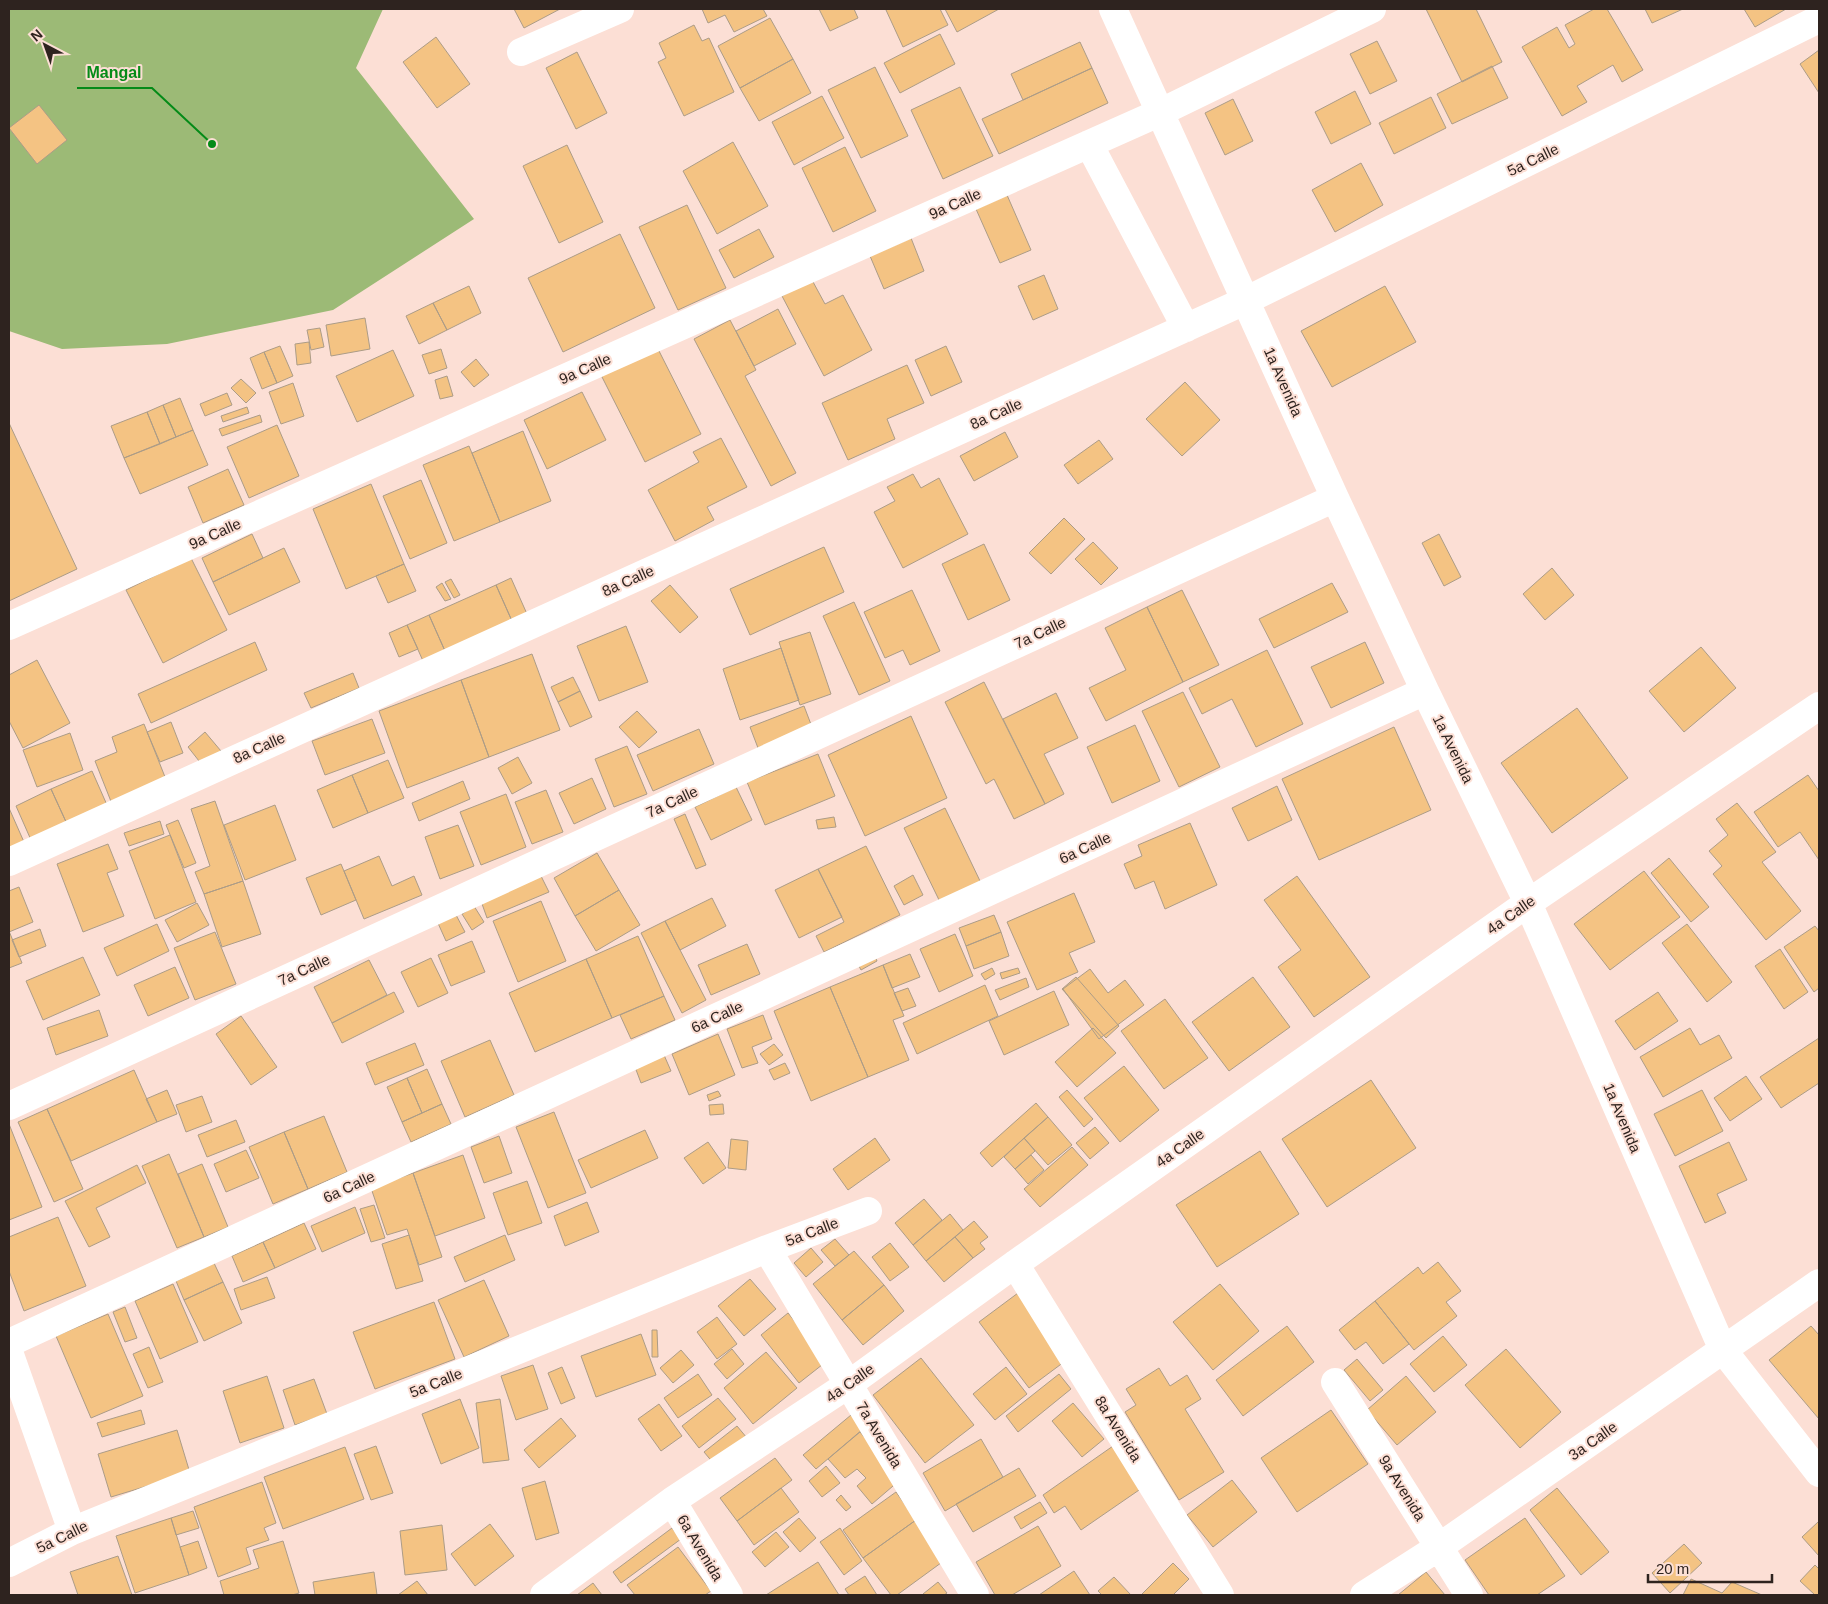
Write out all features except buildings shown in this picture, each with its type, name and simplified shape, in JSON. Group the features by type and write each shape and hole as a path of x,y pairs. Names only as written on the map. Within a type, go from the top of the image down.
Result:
{"street":[{"path":"521,52 620,9"},
{"name":"1a Avenida","path":"1113,9 1247,300 1335,498 1425,691 1528,903 1723,1350 1819,1473"},
{"name":"9a Calle","path":"9,626 1161,112 1372,9"},
{"name":"5a Calle","path":"1247,300 1819,19"},
{"path":"1089,144 1186,328"},
{"name":"8a Calle","path":"9,862 1247,300"},
{"name":"7a Calle","path":"9,1106 1335,498"},
{"name":"6a Calle","path":"9,1343 1425,691"},
{"name":"4a Calle","path":"544,1595 672,1501 849,1384 1015,1264 1528,903 1819,706"},
{"name":"5a Calle","path":"9,1563 72,1531 767,1249 868,1211"},
{"name":"7a Avenida","path":"767,1249 975,1595"},
{"name":"8a Avenida","path":"1015,1264 1220,1595"},
{"name":"3a Calle","path":"1364,1595 1439,1547 1819,1283"},
{"path":"9,1352 72,1531"},
{"name":"9a Avenida","path":"1335,1382 1469,1595"},
{"name":"6a Avenida","path":"672,1501 728,1595"}],"green space":[{"path":"9,9 383,9 356,68 474,219 333,310 167,344 62,349 9,331"}],"place":[{"name":"Mangal","path":"212,144"}]}
